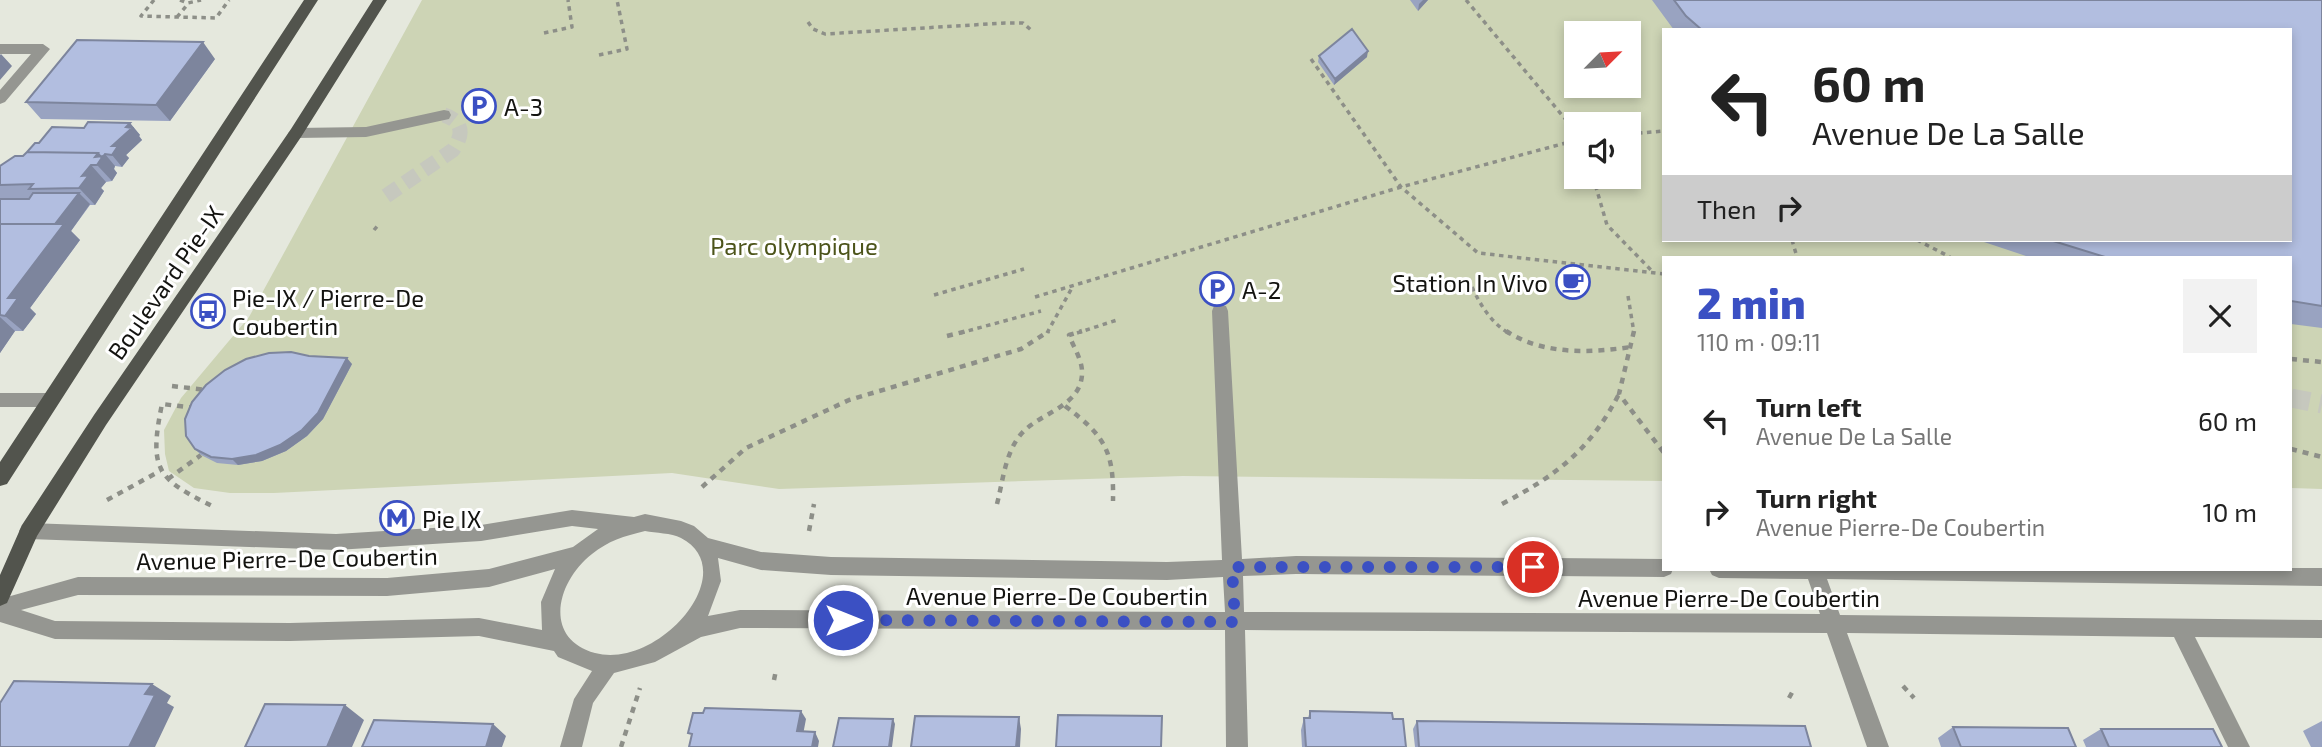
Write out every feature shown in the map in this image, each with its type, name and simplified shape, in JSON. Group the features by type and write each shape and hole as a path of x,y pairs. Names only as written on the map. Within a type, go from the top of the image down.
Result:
{"main road":[{"name":"Boulevard Pie-IX","path":"0,478 311,0"},
{"name":"Boulevard Pie-IX","path":"0,597 29,531 100,420 296,133 380,0"}],"street":[{"path":"0,49 43,49 0,99"},
{"path":"296,133 366,132 444,115"},
{"path":"1220,311 1235,622 1237,747"},
{"path":"0,400 50,400"},
{"path":"29,531 336,542 481,533 572,518 669,525 684,530 701,544 711,569 707,600 687,631 662,650 628,663 608,664 580,657 560,643 553,631 550,603 564,566 575,555 596,538 636,524"},
{"name":"Avenue Pierre-De Coubertin","path":"701,544 761,561 800,565 1167,571 1232,567 1662,568"},
{"name":"Avenue Pierre-De Coubertin","path":"0,610 49,592 78,586 387,587 452,583 489,578 575,555"},
{"path":"1815,571 1836,623 1878,747"},
{"name":"Avenue Pierre-De Coubertin","path":"1942,571 2322,577"},
{"name":"Avenue Pierre-De Coubertin","path":"0,610 55,630 290,632 480,627 560,643"},
{"name":"Avenue Pierre-De Coubertin","path":"662,650 697,629 740,620 1836,623 2322,629"},
{"path":"2180,628 2239,747"},
{"path":"571,747 584,699 608,664"}],"path":[{"path":"154,0 141,16 216,18 229,0"},
{"path":"180,0 188,3 201,0"},
{"path":"599,55 627,49 617,0"},
{"path":"1466,0 1564,117"},
{"path":"544,33 572,27 569,1"},
{"path":"177,17 188,3"},
{"path":"808,23 813,29 825,34 1005,23 1023,23 1031,30"},
{"path":"1311,59 1401,187 1478,253 1662,274"},
{"path":"1641,134 1662,131"},
{"path":"1035,297 1401,187 1564,144"},
{"path":"1596,189 1607,225 1653,272"},
{"path":"374,230 379,224"},
{"path":"1921,242 1948,256"},
{"path":"933,295 1024,269"},
{"path":"702,487 746,448 849,400 1021,349 1049,331 1073,285"},
{"path":"1472,287 1476,301 1489,318 1522,341 1572,352 1603,352 1631,347"},
{"path":"1502,504 1544,483 1567,466 1588,446 1607,419 1619,394 1634,332 1628,296"},
{"path":"947,336 1041,311"},
{"path":"997,504 1012,446 1031,424 1065,406 1081,379 1082,369 1069,335 1117,320"},
{"path":"2292,359 2322,362"},
{"path":"172,386 212,391"},
{"path":"1619,394 1662,450"},
{"path":"198,408 162,404 155,437 160,471 175,487 223,512"},
{"path":"1065,406 1085,421 1108,452 1114,465 1113,501"},
{"path":"2292,449 2322,457"},
{"path":"168,479 201,455"},
{"path":"107,500 160,471"},
{"path":"809,531 814,504"},
{"path":"621,747 631,713 662,650"},
{"path":"774,680 776,670"},
{"path":"1903,686 1914,698"},
{"path":"1789,698 1794,689"}],"green space":[{"name":"Parc olympique","path":"422,0 2322,0 2322,489 2292,488 2292,256 1662,256 1662,481 1183,476 779,489 672,473 230,493 194,488 169,471 164,430 181,398 249,317"}],"building":[{"path":"1674,0 2322,0 2322,306 2292,301 2292,256 2102,256 2056,242 2292,242 2292,28 1700,28"},
{"path":"1352,29 1368,51 1335,79 1319,56"},
{"path":"77,40 203,42 156,105 26,102"},
{"path":"88,122 130,123 126,127 132,128 112,146 118,146 112,155 105,154 102,158 98,153 27,152 35,143 39,143 52,127 84,128"},
{"path":"27,152 98,153 95,157 103,156 97,165 91,165 82,176 89,175 79,188 29,189 33,184 0,185 0,166"},
{"path":"33,193 79,193 55,224 0,224 0,199 29,199"},
{"path":"0,224 64,224 8,298 18,298 5,316 0,315"},
{"path":"291,352 347,358 318,413 302,430 280,445 256,455 232,459 211,457 195,449 186,436 185,419 192,402 206,385 225,370 246,359 269,353"},
{"path":"14,681 152,684 145,694 155,695 129,747 0,747 0,703"},
{"path":"265,704 345,705 327,747 245,747"},
{"path":"705,708 801,711 797,731 815,732 812,747 689,747 692,734 688,733 693,713 703,713"},
{"path":"1310,711 1392,713 1393,719 1403,719 1406,747 1306,747 1304,718 1310,718"},
{"path":"1058,715 1162,716 1161,747 1056,747"},
{"path":"915,716 1019,717 1016,747 911,747"},
{"path":"839,718 893,719 889,747 833,747"},
{"path":"374,720 493,724 486,747 362,747"},
{"path":"1417,721 1805,726 1811,747 1419,747"},
{"path":"1953,727 2068,728 2076,747 1961,747"},
{"path":"2101,729 2213,729 2222,747 2109,747"}],"tunnel":[{"path":"386,196 453,150 459,139 460,129 455,121 444,115"},
{"path":"2292,398 2322,404"}],"place":[{"name":"A-3","path":"479,106"},
{"name":"Station In Vivo","path":"1573,282"},
{"name":"A-2","path":"1217,289"},
{"name":"Pie-IX / Pierre-De Coubertin","path":"208,311"},
{"name":"Pie IX","path":"397,518"}],"route":[{"path":"843,620 1235,622 1232,567 1533,567"}]}
